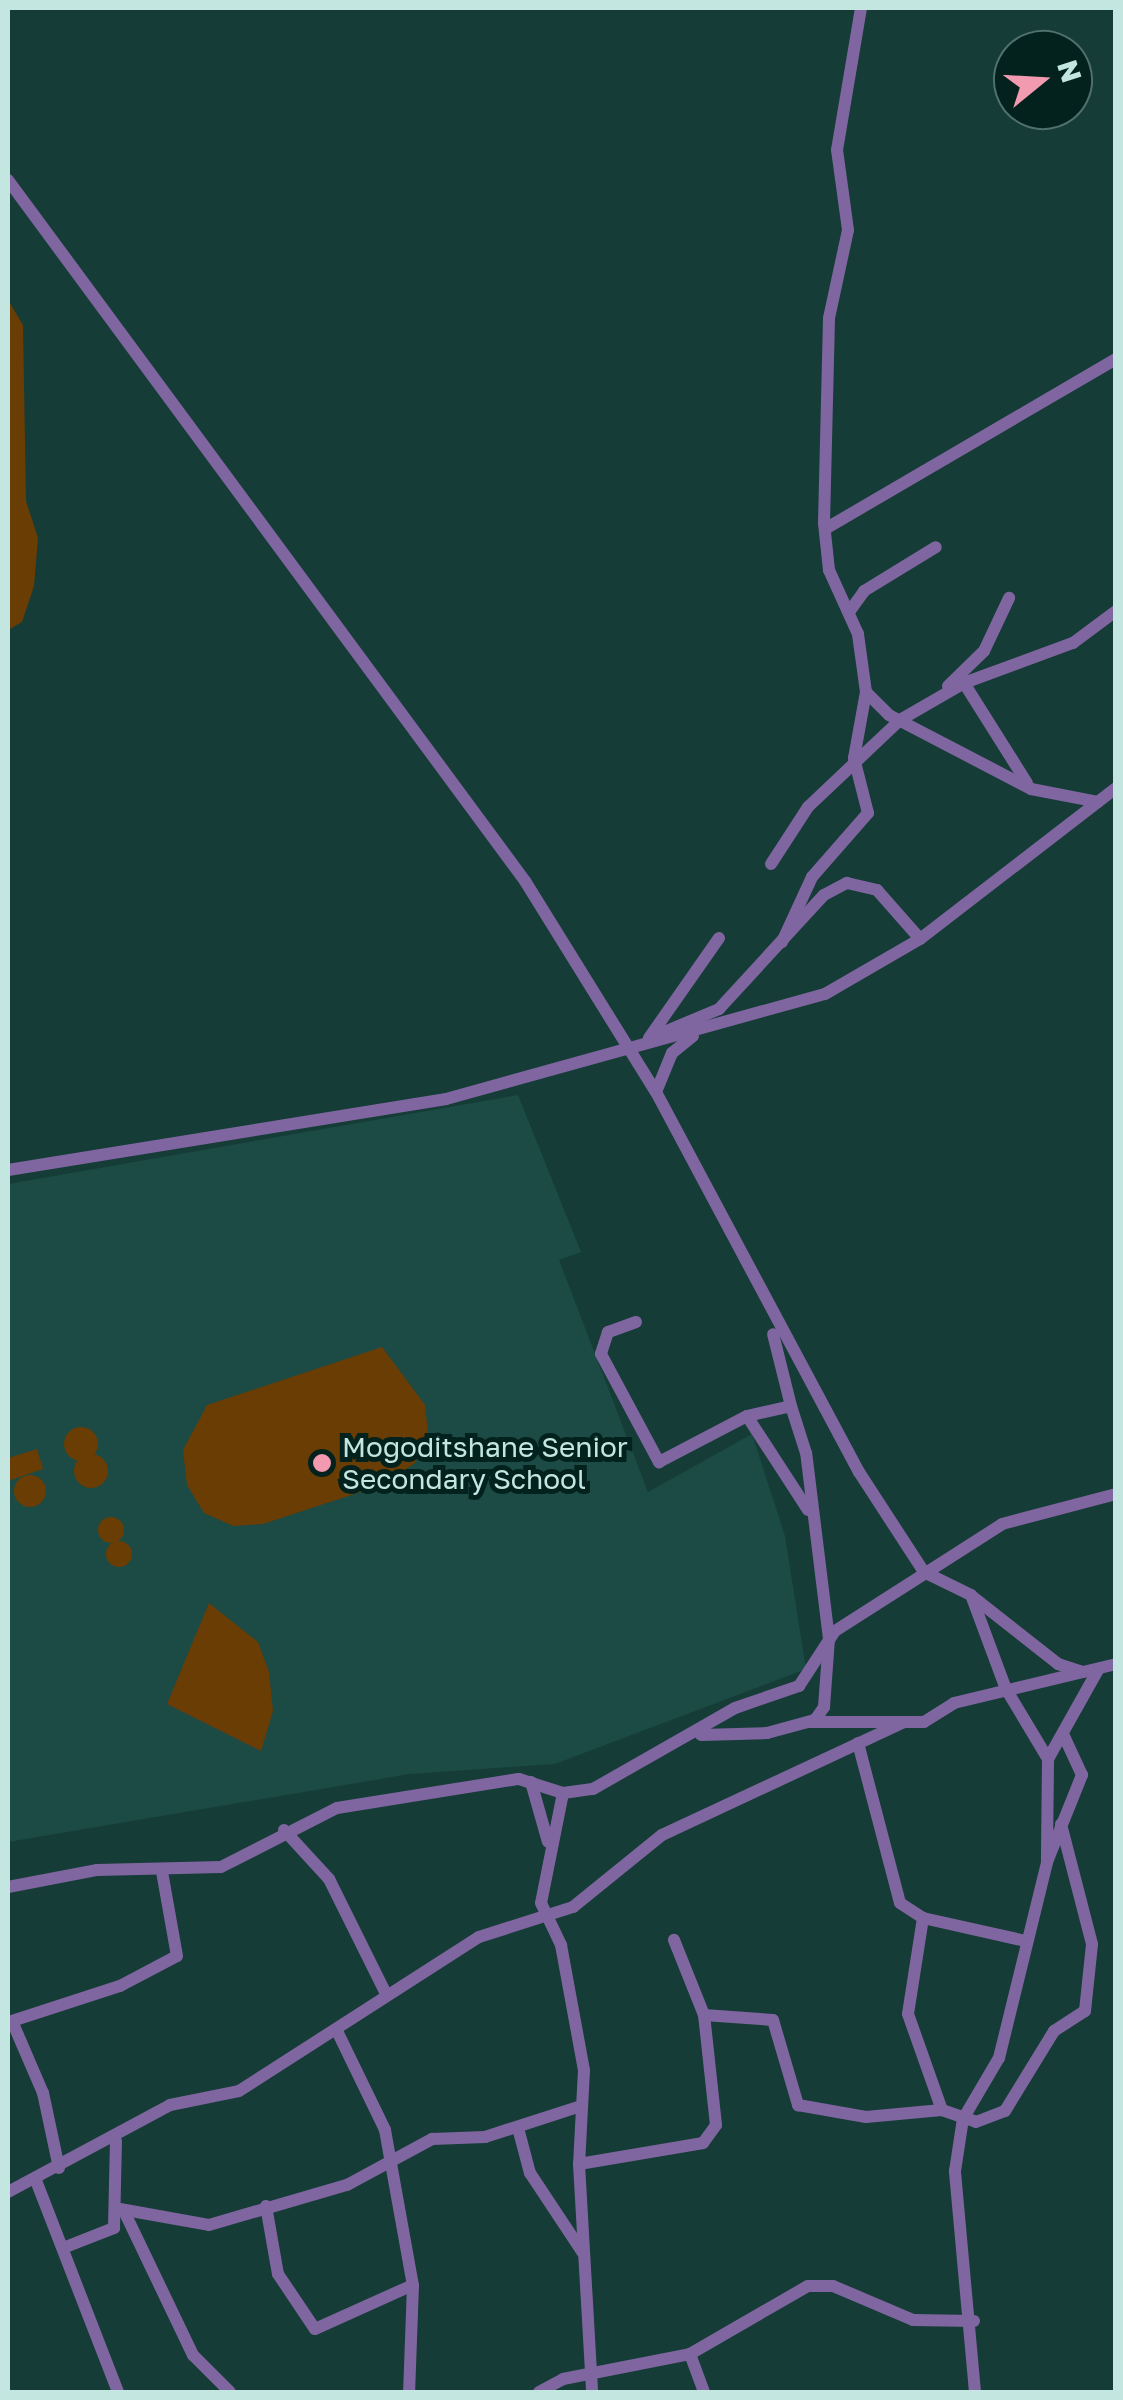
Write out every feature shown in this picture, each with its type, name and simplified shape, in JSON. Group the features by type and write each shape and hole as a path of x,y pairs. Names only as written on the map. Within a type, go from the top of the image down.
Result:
{"street":[{"path":"782,942 812,877 866,818 854,758 866,692 849,612 830,570 825,529 828,330 848,230 837,150 861,8"},
{"path":"8,180 499,843 656,1092 769,1318 924,1572 971,1595 1058,1664 1105,1668"},
{"path":"825,529 1116,359"},
{"path":"849,612 864,591 936,547"},
{"path":"935,698 984,651 1010,598"},
{"path":"772,864 854,758 900,720 964,683 1073,644 1116,611"},
{"path":"964,683 1031,790"},
{"path":"866,692 900,720 1031,790 1098,802"},
{"path":"648,1040 697,1034 839,988 920,939 1116,788"},
{"path":"656,1092 672,1053 697,1034 782,942 847,883 878,890 920,939"},
{"path":"648,1040 719,938"},
{"path":"8,1170 446,1099 626,1048 720,1009"},
{"path":"769,1318 815,1526 829,1639 824,1706 810,1722"},
{"path":"636,1322 608,1332 601,1354 649,1458 663,1462 747,1416 790,1406"},
{"path":"747,1416 815,1526"},
{"path":"8,1888 97,1870 162,1872 221,1867 284,1830 336,1808 531,1782 563,1793 593,1789 698,1736 734,1708 805,1682 829,1639 924,1572 1002,1524 1116,1494"},
{"path":"971,1595 1009,1696 1048,1759 1047,1862"},
{"path":"8,2192 116,2141 170,2105 239,2090 487,1933 547,1920 662,1835 904,1722 1105,1668"},
{"path":"1048,1759 1105,1668"},
{"path":"698,1736 810,1722 904,1722"},
{"path":"975,2392 974,2321 956,2233 963,2119 999,2058 1047,1862 1083,1771 1064,1736"},
{"path":"858,1743 879,1799 890,1882 923,1918 1026,1941"},
{"path":"531,1782 548,1842"},
{"path":"563,1793 548,1842 547,1920 561,1945 584,2070 578,2107 578,2164 592,2392"},
{"path":"704,2015 773,2020 798,2105 866,2117 942,2110 963,2119 1010,2107 1054,2031 1085,2011 1092,1944 1061,1824"},
{"path":"284,1830 328,1878 386,1994"},
{"path":"59,2168 43,2093 12,2020 120,1986 177,1956 162,1872"},
{"path":"923,1918 908,2014 942,2110"},
{"path":"578,2164 710,2138 704,2015 674,1940"},
{"path":"336,2032 385,2130 413,2286 409,2392"},
{"path":"122,2210 197,2226 347,2185 432,2139 518,2128 578,2107"},
{"path":"518,2128 530,2173 586,2257"},
{"path":"116,2141 122,2210 193,2355 230,2392"},
{"path":"35,2178 118,2392"},
{"path":"266,2206 278,2274 315,2329 413,2286"},
{"path":"63,2248 106,2238 122,2210"},
{"path":"540,2392 690,2354 808,2286 833,2286 913,2320 974,2321"},
{"path":"690,2354 704,2392"}],"shaded area":[{"path":"8,300 23,325 26,501 38,538 34,586 22,622 8,630"},
{"name":"Mogoditshane Senior Secondary School","path":"518,1095 581,1252 559,1260 648,1492 752,1434 785,1536 806,1669 555,1764 410,1774 8,1842 8,1184"},
{"path":"382,1347 425,1405 428,1433 415,1463 382,1485 263,1524 233,1526 204,1513 187,1485 183,1450 207,1405"},
{"path":"81,1427 93,1432 98,1444 93,1456 81,1461 69,1456 64,1444 69,1432"},
{"path":"37,1449 43,1469 8,1481 8,1458"},
{"path":"91,1454 103,1459 108,1471 103,1483 91,1488 79,1483 74,1471 79,1459"},
{"path":"30,1475 42,1479 46,1491 42,1503 30,1507 18,1503 14,1491 18,1479"},
{"path":"111,1517 120,1521 124,1530 120,1539 111,1543 102,1539 98,1530 102,1521"},
{"path":"119,1541 128,1545 132,1554 128,1563 119,1567 110,1563 106,1554 110,1545"},
{"path":"209,1603 258,1642 269,1672 273,1711 261,1751 167,1704"}],"place":[{"name":"Mogoditshane Senior Secondary School","path":"322,1463"}]}
